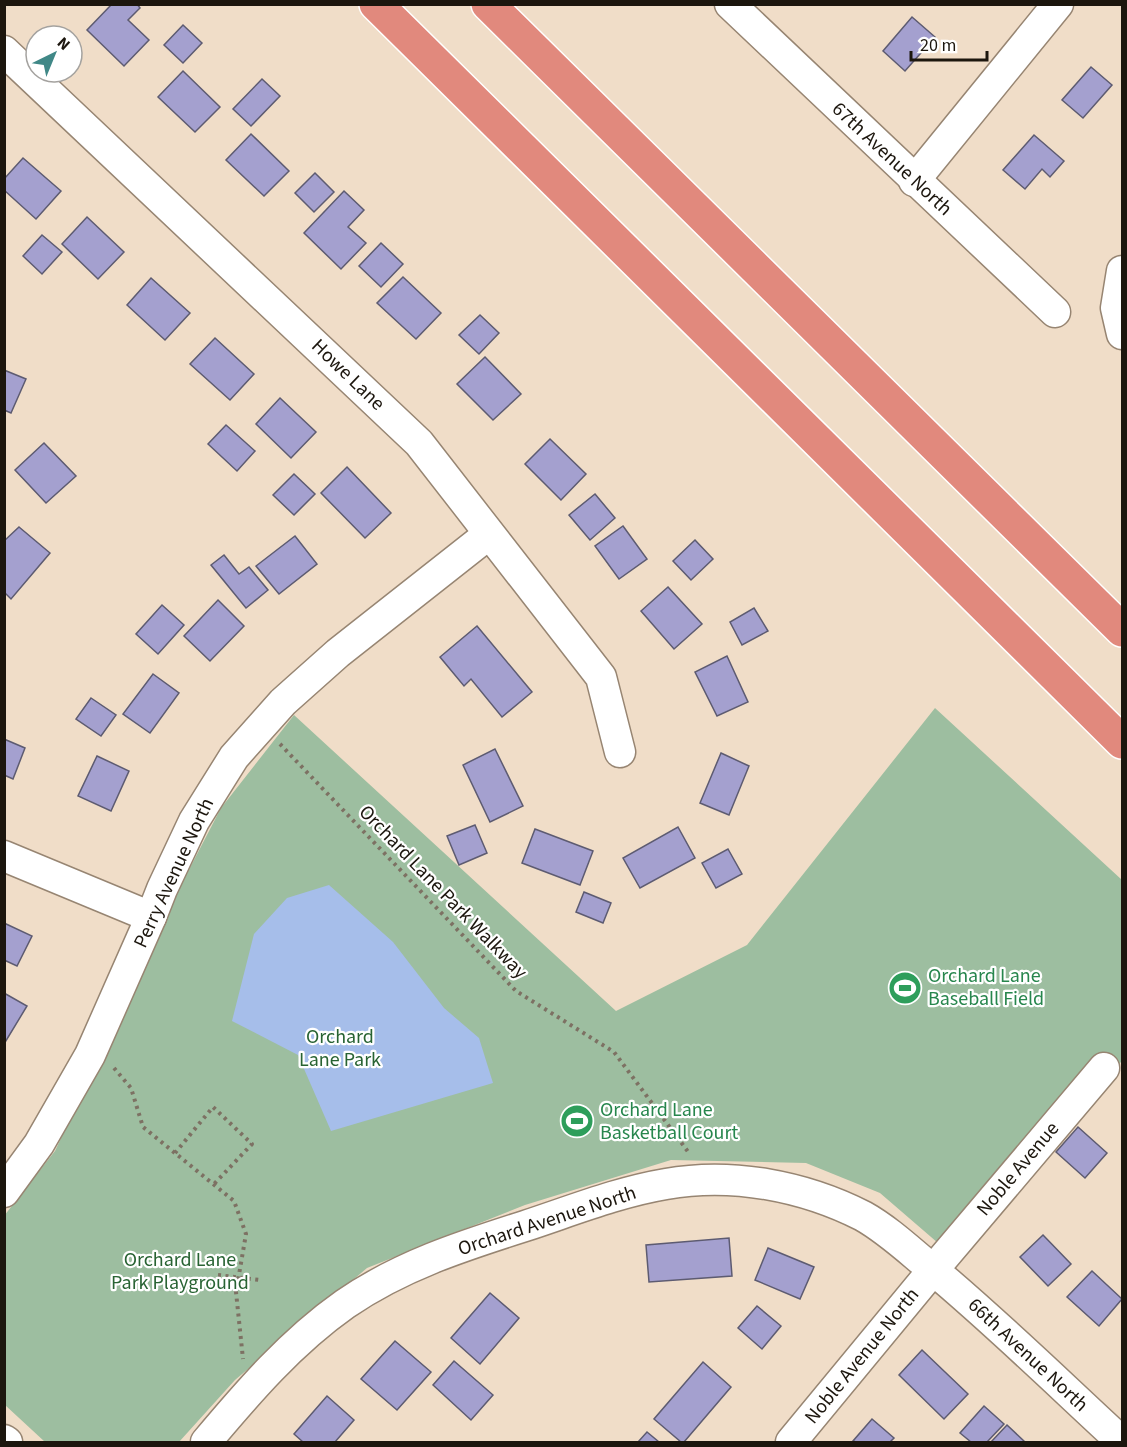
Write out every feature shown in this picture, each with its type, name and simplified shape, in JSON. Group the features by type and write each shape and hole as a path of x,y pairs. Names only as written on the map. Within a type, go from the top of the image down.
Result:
{"highway":[{"path":"376,4 1122,741"},
{"path":"488,4 1122,630"}],"street":[{"name":"67th Avenue North","path":"730,4 914,181 1055,312"},
{"path":"914,181 1058,4"},
{"name":"Howe Lane","path":"4,51 419,444 602,677 620,752"},
{"path":"1122,271 1116,308 1122,334"},
{"name":"Perry Avenue North","path":"4,1192 39,1144 90,1055 194,821 234,757 283,702 338,653 489,534"},
{"path":"4,856 151,917"},
{"name":"Noble Avenue","path":"933,1270 1104,1068"},
{"name":"Orchard Avenue North","path":"206,1443 248,1392 295,1345 346,1304 403,1270 463,1246 618,1196 667,1184 719,1180 768,1184 817,1196 865,1217 933,1270"},
{"name":"Noble Avenue North","path":"791,1443 933,1270"},
{"name":"66th Avenue North","path":"933,1270 960,1291 1122,1443"}],"path":[{"name":"Orchard Lane Park Walkway","path":"275,739 516,991 614,1052 694,1160"},
{"path":"109,1063 131,1088 143,1127 234,1201 246,1234 236,1292 243,1362"},
{"path":"175,1153 213,1107 252,1144 214,1184"},
{"path":"218,1275 260,1280"}],"green space":[{"name":"Orchard Lane Park","path":"935,708 1122,880 1122,1061 938,1243 880,1193 806,1163 671,1160 525,1205 367,1268 235,1380 179,1442 45,1442 5,1405 4,1216 55,1151 168,910 221,808 294,715 616,1011 747,945"}],"water":[{"path":"329,885 393,942 444,1008 479,1038 493,1083 331,1131 298,1055 232,1021 254,934 287,898"}],"building":[{"path":"112,4 137,4 140,8 128,20 149,40 124,66 87,30"},
{"path":"912,17 935,37 905,71 883,51"},
{"path":"183,25 202,43 183,63 164,45"},
{"path":"1091,67 1112,85 1083,118 1062,100"},
{"path":"183,71 220,107 195,132 158,97"},
{"path":"262,79 280,96 251,126 233,109"},
{"path":"251,134 289,171 264,196 226,160"},
{"path":"1034,135 1064,161 1050,177 1042,169 1025,189 1003,170"},
{"path":"23,158 61,191 36,219 4,190 4,179"},
{"path":"315,173 334,192 314,212 295,193"},
{"path":"344,191 364,210 348,227 366,243 341,269 304,233"},
{"path":"87,217 124,252 98,279 62,244"},
{"path":"42,235 62,252 42,274 23,256"},
{"path":"381,243 403,264 381,287 359,266"},
{"path":"403,277 441,313 416,339 377,303"},
{"path":"151,278 190,313 165,340 127,305"},
{"path":"480,315 499,333 479,354 459,335"},
{"path":"215,338 254,374 230,400 190,364"},
{"path":"485,357 521,394 493,420 457,384"},
{"path":"4,370 26,379 11,413 4,410"},
{"path":"280,398 316,432 291,458 256,424"},
{"path":"226,425 255,451 237,471 208,444"},
{"path":"550,439 586,474 561,500 525,464"},
{"path":"44,443 76,476 46,503 15,470"},
{"path":"347,467 391,513 365,538 321,493"},
{"path":"294,474 315,494 294,515 273,495"},
{"path":"595,494 615,518 590,540 569,515"},
{"path":"623,526 647,559 619,579 595,546"},
{"path":"19,527 50,553 11,599 4,592 4,541"},
{"path":"295,536 317,564 279,594 256,566"},
{"path":"695,540 713,559 691,580 673,561"},
{"path":"224,555 239,574 249,567 268,590 246,608 211,565"},
{"path":"668,587 702,624 674,649 641,611"},
{"path":"218,600 244,626 210,661 184,636"},
{"path":"162,605 184,625 158,654 136,634"},
{"path":"754,608 768,631 742,645 730,622"},
{"path":"477,626 532,692 502,717 471,679 464,686 440,657"},
{"path":"727,656 748,702 717,716 695,672"},
{"path":"153,674 179,693 150,733 123,714"},
{"path":"91,698 116,715 101,736 76,719"},
{"path":"4,739 25,748 13,779 4,775"},
{"path":"495,749 523,806 490,822 463,765"},
{"path":"721,753 749,766 729,815 700,803"},
{"path":"97,756 129,771 111,811 78,796"},
{"path":"475,825 487,853 459,865 447,836"},
{"path":"678,827 695,858 640,888 623,858"},
{"path":"535,829 593,851 580,885 522,863"},
{"path":"728,849 742,874 716,888 702,863"},
{"path":"584,892 611,903 603,923 576,912"},
{"path":"4,923 32,936 17,966 4,960"},
{"path":"4,993 27,1006 4,1044"},
{"path":"1078,1127 1107,1153 1085,1178 1056,1152"},
{"path":"1043,1235 1071,1264 1048,1286 1020,1257"},
{"path":"729,1238 732,1276 649,1282 646,1245"},
{"path":"768,1248 814,1267 800,1299 755,1280"},
{"path":"1092,1271 1122,1299 1099,1326 1067,1297"},
{"path":"490,1293 519,1318 480,1364 451,1338"},
{"path":"757,1306 781,1326 762,1349 738,1328"},
{"path":"395,1341 431,1372 397,1410 361,1379"},
{"path":"922,1350 968,1394 944,1419 899,1375"},
{"path":"454,1361 493,1395 471,1420 433,1385"},
{"path":"703,1362 731,1387 684,1442 681,1442 654,1419"},
{"path":"327,1396 354,1420 335,1442 303,1442 294,1434"},
{"path":"984,1406 1004,1424 987,1442 971,1442 960,1433"},
{"path":"872,1419 894,1438 890,1442 853,1441"},
{"path":"1007,1425 1025,1442 991,1442"},
{"path":"647,1432 659,1442 638,1442"}],"place":[{"name":"Orchard Lane Baseball Field","path":"905,988"},
{"name":"Orchard Lane Basketball Court","path":"577,1121"}],"park label":[{"name":"Orchard Lane Park Playground","path":"180,1272"}]}
